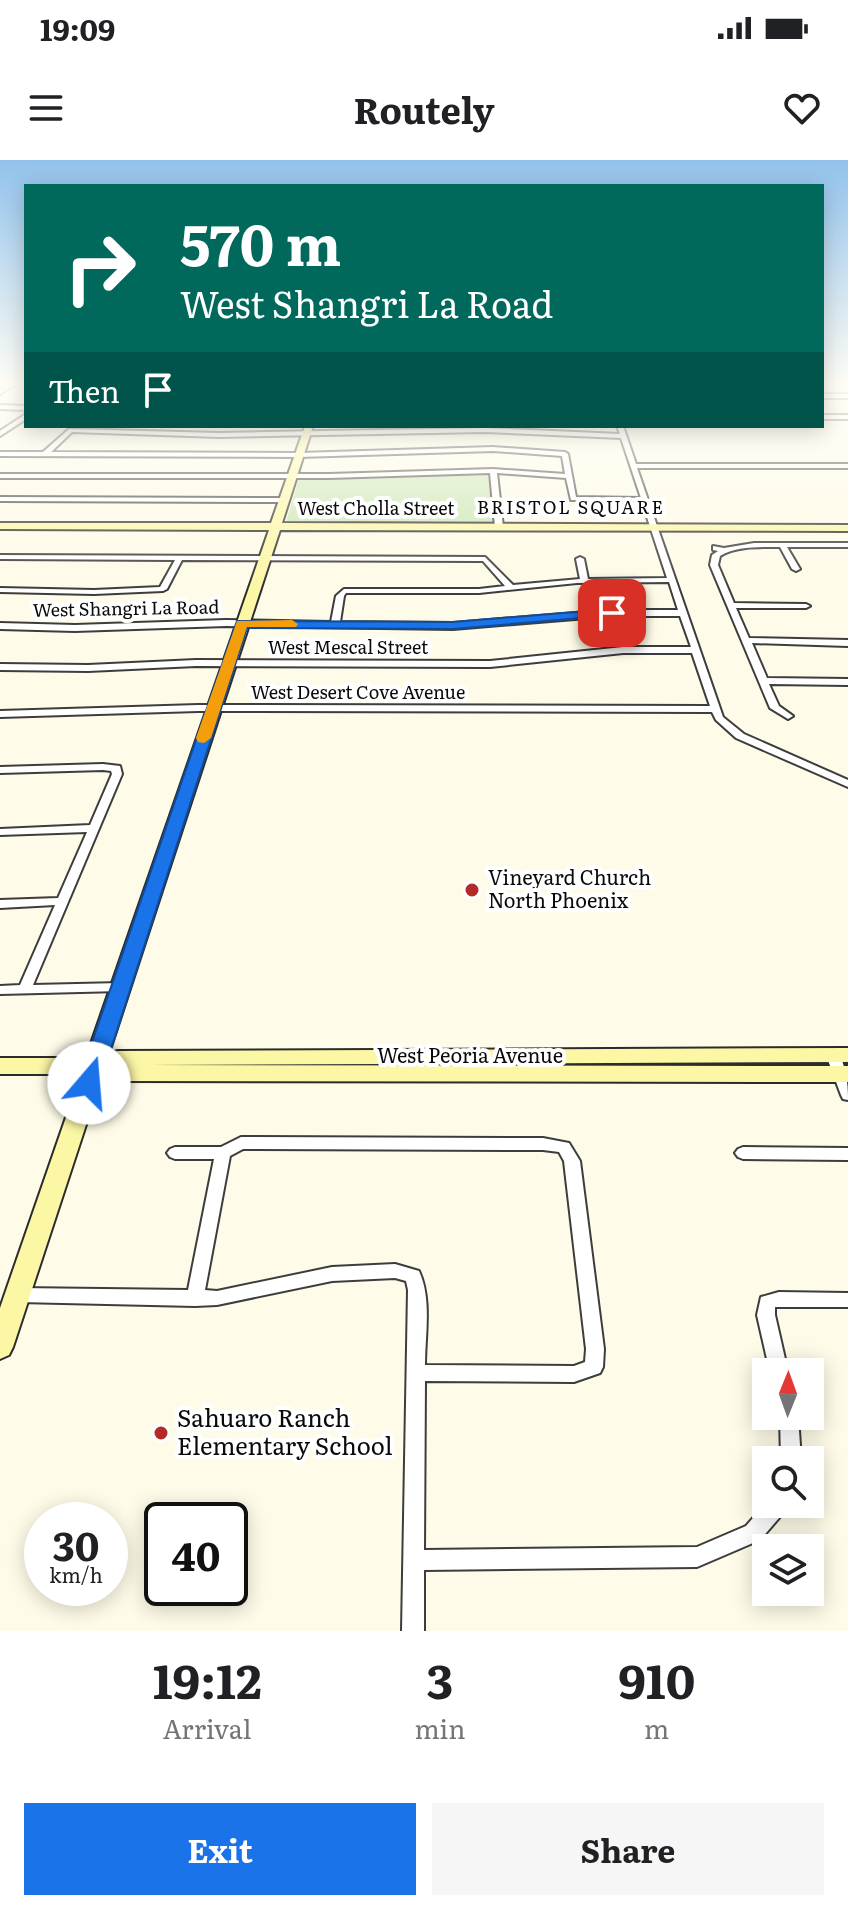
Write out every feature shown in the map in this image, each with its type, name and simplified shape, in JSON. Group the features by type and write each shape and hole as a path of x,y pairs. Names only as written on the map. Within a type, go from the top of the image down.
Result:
{"street":[{"path":"0,454 375,453"},
{"path":"546,453 565,454 573,499 645,500"},
{"path":"629,453 723,723 740,736 848,784"},
{"path":"0,1347 299,455"},
{"path":"633,466 848,466"},
{"path":"0,476 292,476 493,471 570,476"},
{"path":"493,471 499,527"},
{"path":"0,499 284,500"},
{"name":"West Cholla Street","path":"0,526 848,528"},
{"path":"782,545 796,569"},
{"path":"788,716 775,708 714,565 716,555 719,548 744,546 848,545"},
{"path":"0,557 485,559 511,588"},
{"path":"0,590 94,592 163,589 180,557"},
{"path":"580,559 584,580"},
{"path":"335,624 340,596 344,591 511,588 584,580 672,580"},
{"path":"731,605 806,606"},
{"name":"West Shangri La Road","path":"0,626 453,626 612,613 684,613"},
{"path":"745,640 848,643"},
{"name":"West Mescal Street","path":"0,667 88,668 229,663 490,664 623,650 696,650"},
{"path":"763,681 848,682"},
{"name":"West Desert Cove Avenue","path":"0,714 214,708 716,709"},
{"path":"0,770 116,768 117,774 25,988"},
{"path":"0,832 94,828"},
{"path":"0,904 63,901"},
{"path":"0,990 121,987"},
{"path":"487,1074 525,1065 626,1066 637,1055"},
{"name":"West Peoria Avenue","path":"94,1066 118,1058 637,1055 842,1065"},
{"path":"842,1065 848,1095"},
{"name":"West Peoria Avenue","path":"0,1066 94,1066 115,1073 487,1074 842,1065"},
{"path":"175,1153 223,1153 241,1143 543,1144 564,1147 572,1161 595,1349 594,1367 574,1374 416,1373"},
{"path":"195,1299 223,1153"},
{"path":"743,1153 848,1154"},
{"path":"18,1295 195,1299 247,1294 332,1274 395,1271 413,1276 417,1290 413,1631"},
{"path":"776,1358 766,1315 767,1302 779,1299 848,1300"},
{"path":"415,1560 697,1557 753,1533 766,1518"}],"green space":[{"path":"480,472 488,475 493,524 286,522 299,478"}],"slow traffic":[{"path":"204,738 242,624 292,624"}],"place":[{"name":"Vineyard Church North Phoenix","path":"472,890"},
{"name":"Sahuaro Ranch Elementary School","path":"161,1433"}],"district":[{"name":"BRISTOL SQUARE","path":"571,508"}],"route":[{"path":"89,1083 242,624 453,626 612,613"}]}
